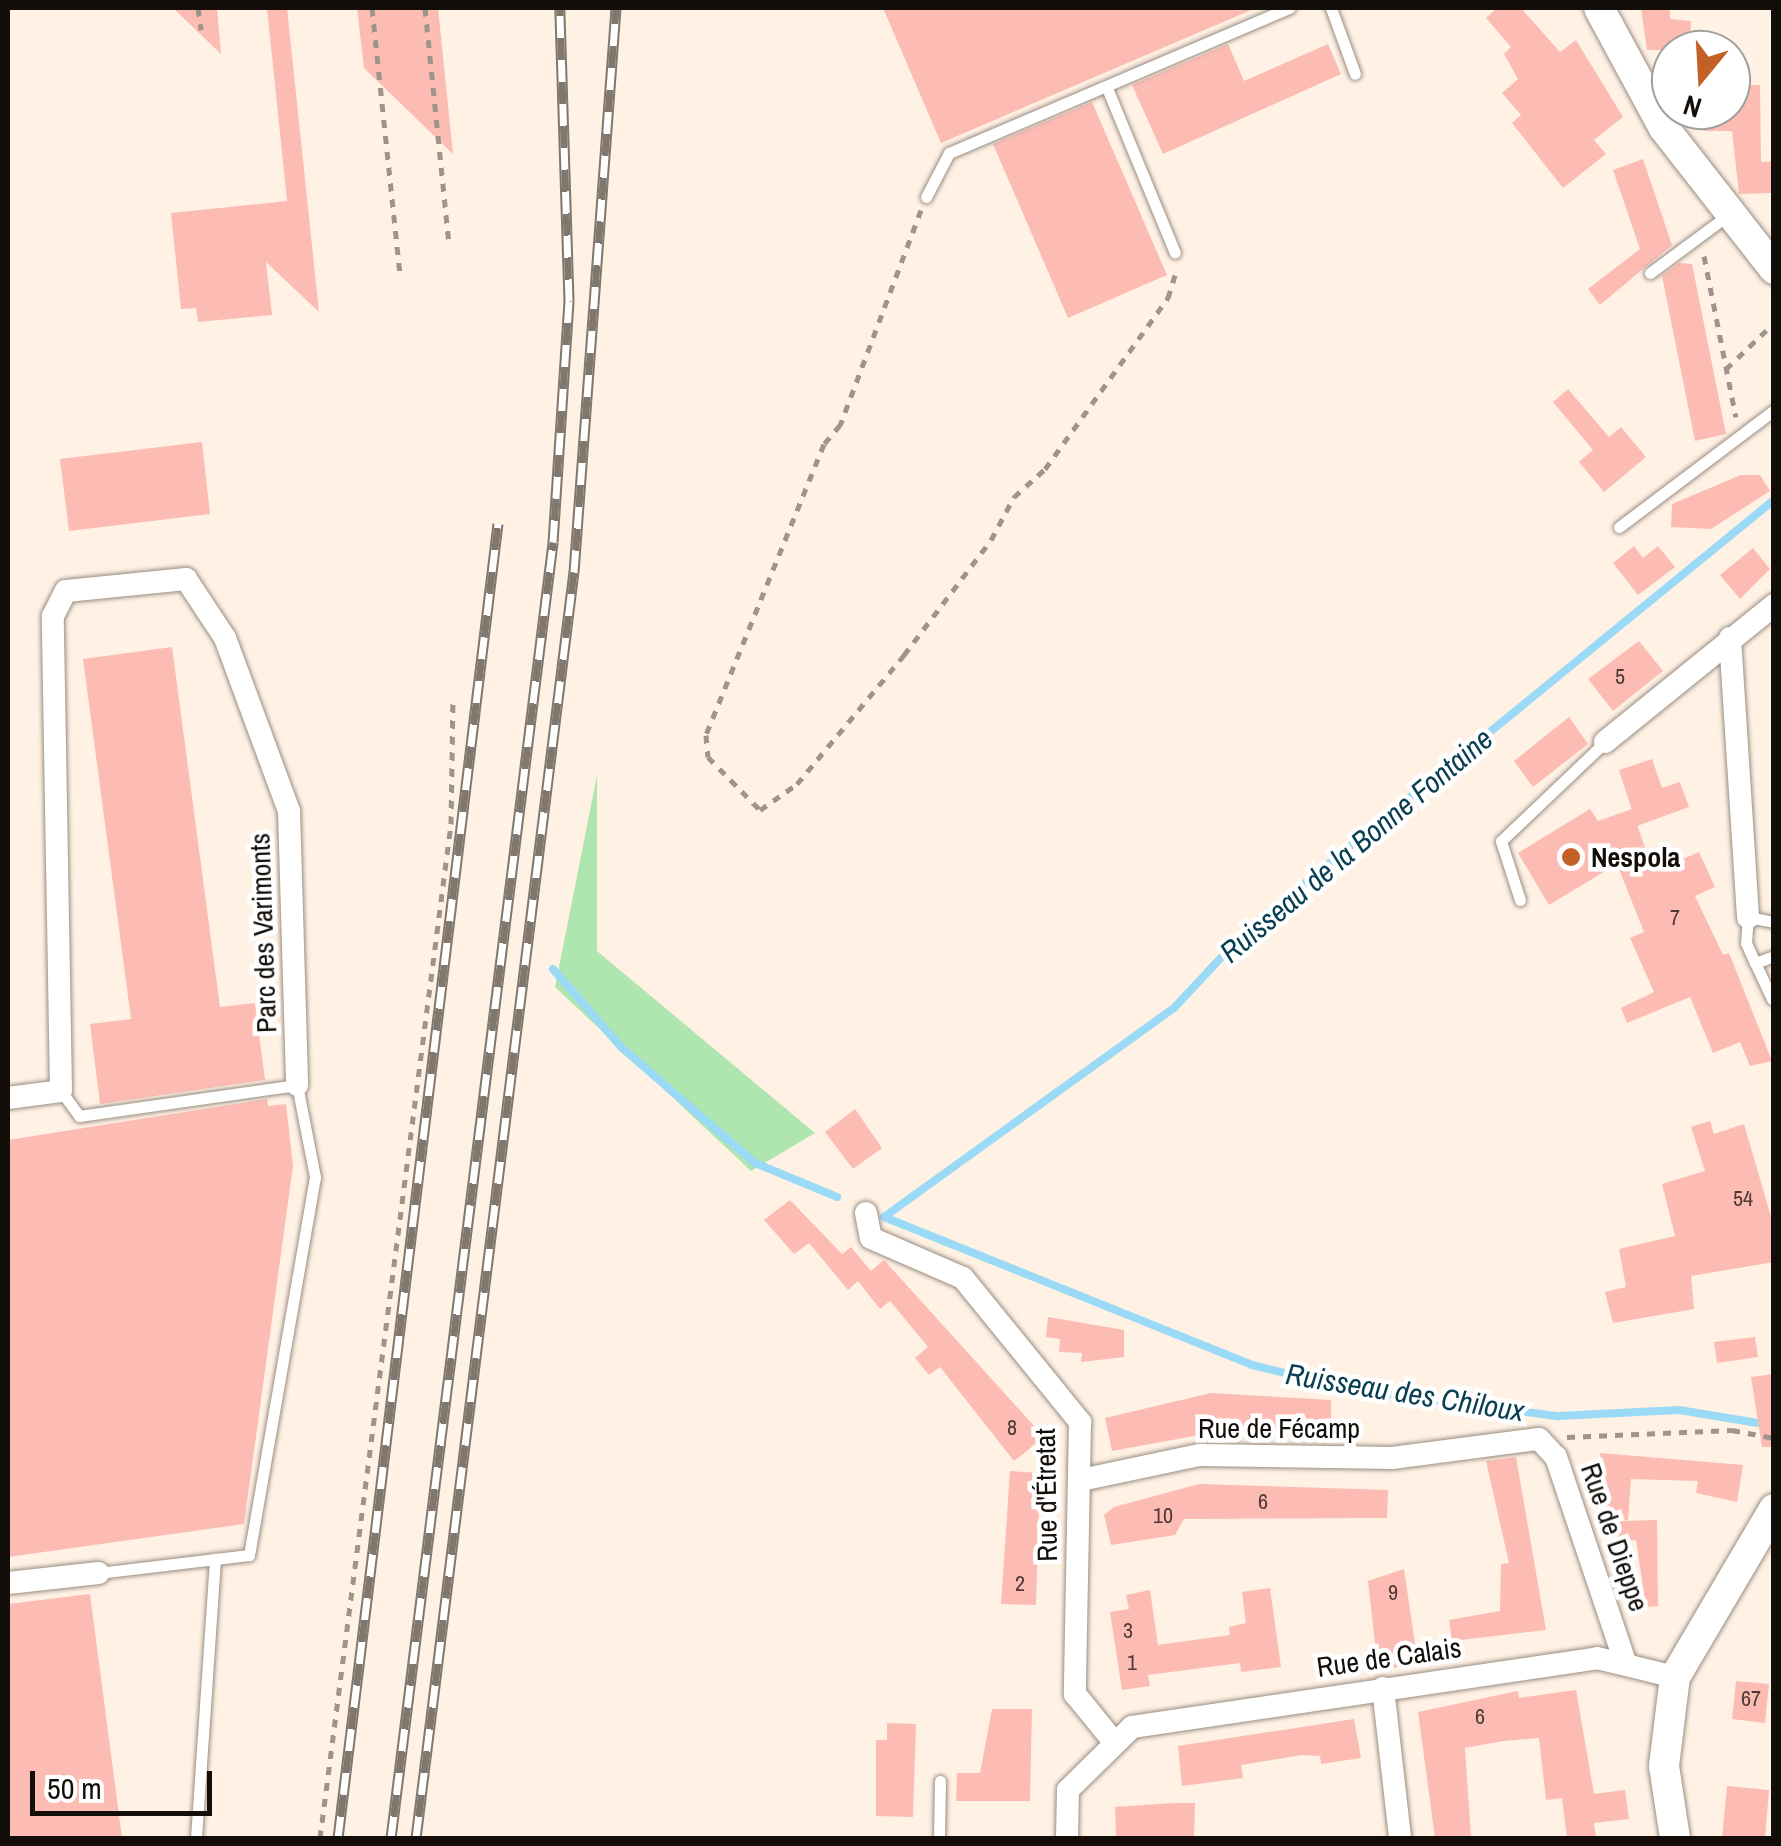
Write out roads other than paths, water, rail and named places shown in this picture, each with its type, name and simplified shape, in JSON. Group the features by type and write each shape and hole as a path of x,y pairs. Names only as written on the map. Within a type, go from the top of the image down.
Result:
{"street":[{"path":"1598,8 1655,114 1728,215 1771,262"},
{"name":"Parc des Varimonts","path":"60,1091 53,616 66,591 186,579 225,638 289,811 297,1085"},
{"path":"1605,742 1774,605"},
{"path":"1730,638 1748,918"},
{"path":"8,1098 60,1091"},
{"name":"Rue d'Étretat","path":"866,1213 871,1238 963,1278 1080,1422 1075,1694 1114,1742"},
{"name":"Rue de Fécamp","path":"1081,1480 1200,1455 1392,1458 1539,1440"},
{"name":"Rue de Dieppe","path":"1539,1440 1556,1458 1624,1659"},
{"path":"1676,1838 1664,1766 1675,1677 1774,1509"},
{"path":"8,1583 98,1573"},
{"name":"Rue de Calais","path":"1114,1742 1132,1727 1383,1688 1624,1659 1675,1677"},
{"path":"1383,1688 1400,1838"},
{"path":"1066,1838 1068,1790 1114,1742"}],"lane":[{"path":"926,197 949,153 1289,8"},
{"path":"1331,8 1355,74"},
{"path":"1106,88 1175,253"},
{"path":"1650,273 1728,215"},
{"path":"1619,526 1774,410"},
{"path":"1520,900 1501,841 1605,742"},
{"path":"1772,999 1746,943 1748,918 1774,922"},
{"path":"1755,963 1774,956"},
{"path":"60,1091 78,1116 297,1085 315,1178 249,1555 98,1573"},
{"path":"196,1838 215,1559"},
{"path":"939,1838 940,1781"}],"waterway":[{"name":"Ruisseau de la Bonne Fontaine","path":"884,1217 1174,1008 1245,932 1774,500"},
{"name":"Ruisseau de la Bonne Fontaine","path":"553,969 621,1047 755,1163 837,1197"},
{"name":"Ruisseau des Chiloux","path":"884,1217 1252,1365 1354,1390 1558,1416 1679,1410 1764,1424"}],"railway":[{"path":"391,1838 553,542 569,301 560,8"},
{"path":"416,1838 574,572 616,8"},
{"path":"338,1838 498,524"}],"place":[{"name":"Nespola","path":"1571,857"}]}
